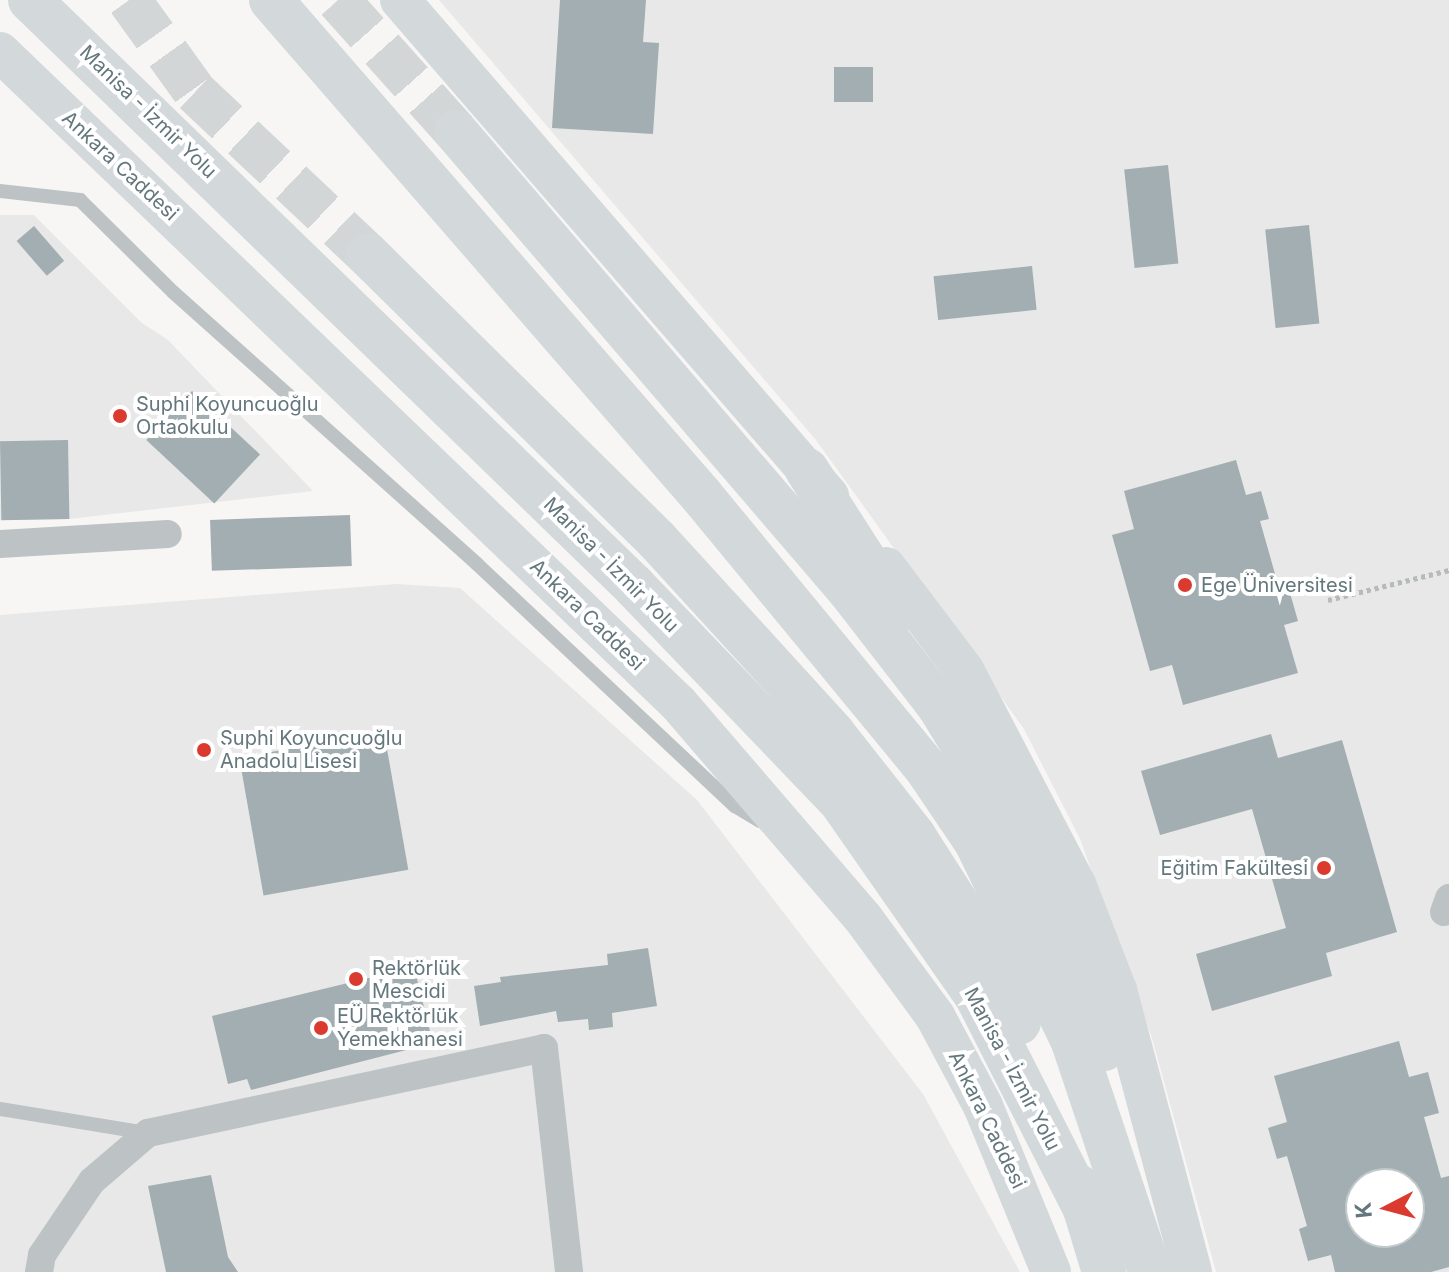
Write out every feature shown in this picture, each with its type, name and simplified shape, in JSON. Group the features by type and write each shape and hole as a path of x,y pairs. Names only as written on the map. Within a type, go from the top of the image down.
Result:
{"highway":[{"name":"Manisa - İzmir Yolu","path":"30,0 634,586 841,802 911,897 977,997 1087,1213"},
{"path":"271,0 701,495 874,702 976,842 1073,1042 1150,1272"},
{"path":"456,132 849,590 939,706 1015,831"},
{"path":"368,255 657,540 833,733 914,836 985,947 1044,1078 1104,1272"},
{"path":"807,470 942,682 1015,831 1081,982 1140,1173 1161,1272"}],"main road":[{"path":"400,0 807,470 964,670 1070,871 1117,990 1192,1272"},
{"name":"Ankara Caddesi","path":"0,52 678,703 863,918 935,1016 1019,1185 1051,1272"}],"street":[{"path":"0,544 168,534"},
{"path":"39,1272 42,1255 92,1181 148,1133 544,1048 569,1272"}],"lane":[{"path":"0,191 80,200 173,292 477,564 735,806 798,843"},
{"path":"0,1109 148,1133"}],"path":[{"path":"1328,600 1449,570"}],"shaded area":[{"name":"Ege Üniversitesi","path":"439,0 1449,0 1449,1272 1216,1272 1152,1038 1080,839 1024,729 816,440"},
{"name":"Suphi Koyuncuoğlu Ortaokulu","path":"0,215 34,215 142,323 168,340 313,491 69,519 0,520"},
{"path":"397,584 460,588 697,800 923,1094 1020,1272 0,1272 0,615"}],"building":[{"path":"560,0 646,0 643,42 659,43 653,134 552,128"},
{"path":"834,67 873,67 873,102 834,102"},
{"path":"1168,165 1178,263 1135,268 1124,170"},
{"path":"1309,225 1319,323 1276,328 1265,230"},
{"path":"34,226 64,261 47,276 17,241"},
{"path":"1032,266 1037,310 938,320 934,276"},
{"path":"192,391 260,454 214,503 146,440"},
{"path":"68,440 69,519 1,520 0,441"},
{"path":"1236,460 1246,495 1261,491 1269,519 1260,521 1281,595 1290,593 1298,621 1284,625 1298,673 1183,705 1172,665 1150,671 1112,535 1134,529 1124,491"},
{"path":"350,515 352,566 212,571 210,520"},
{"path":"384,732 408,870 264,895 239,758"},
{"name":"Eğitim Fakültesi","path":"1271,734 1278,758 1342,740 1397,932 1326,953 1332,976 1212,1011 1196,954 1286,928 1252,809 1160,835 1141,771"},
{"path":"648,948 657,1006 612,1013 613,1027 589,1030 588,1019 558,1022 556,1011 480,1026 474,986 501,982 500,977 608,965 607,954"},
{"path":"414,967 430,1031 415,1035 418,1047 251,1090 247,1079 228,1084 212,1016"},
{"path":"1399,1041 1409,1077 1428,1072 1439,1113 1424,1117 1441,1178 1449,1176 1449,1267 1431,1272 1335,1272 1331,1255 1308,1261 1299,1229 1307,1226 1287,1156 1277,1159 1268,1128 1287,1122 1274,1076"},
{"path":"211,1175 228,1257 238,1272 166,1272 148,1186"}],"tunnel":[{"path":"129,0 195,92 368,255"},
{"path":"338,0 456,132"}],"place":[{"name":"Suphi Koyuncuoğlu Ortaokulu","path":"120,416"},
{"name":"Ege Üniversitesi","path":"1185,585"},
{"name":"Suphi Koyuncuoğlu Anadolu Lisesi","path":"204,750"},
{"name":"Eğitim Fakültesi","path":"1324,868"},
{"name":"Rektörlük Mescidi","path":"356,979"},
{"name":"EÜ Rektörlük Yemekhanesi","path":"321,1028"}]}
